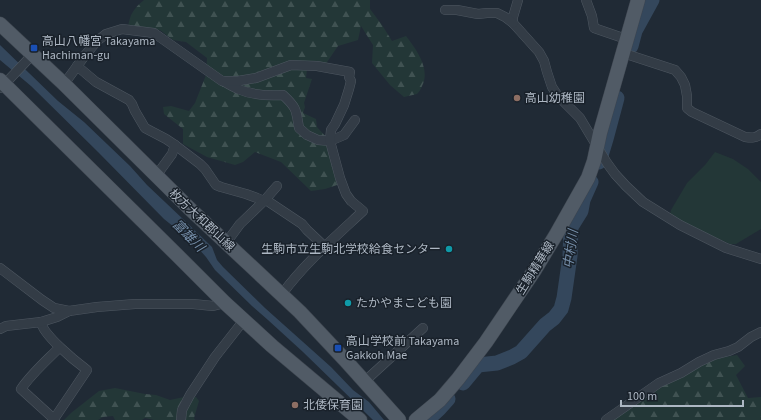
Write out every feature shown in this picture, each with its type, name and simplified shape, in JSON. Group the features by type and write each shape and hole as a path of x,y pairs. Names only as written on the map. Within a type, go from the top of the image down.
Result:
{"main road":[{"name":"生駒精華線","path":"416,420 440,400 483,347 516,299 557,233 588,178 599,150 626,39 638,0"},
{"name":"枚方大和郡山線","path":"0,24 31,57 64,84 189,208 282,294 399,420"},
{"path":"3,84 225,304 272,346 360,420"}],"street":[{"path":"513,23 513,17 518,0"},
{"path":"586,0 592,16 594,28 626,39"},
{"path":"445,10 457,10 478,14 497,13 505,16 539,52 544,61 552,87 558,96 580,118 607,163 626,186 643,202 680,225 726,248 761,259"},
{"path":"64,84 97,41 106,34 122,29 154,33 237,89 267,96 283,95 292,102 296,108 299,128 318,140 330,141 344,135 355,120"},
{"path":"623,53 675,70 685,85 687,108 692,112 745,137 757,137 761,134"},
{"path":"3,84 31,57"},
{"path":"222,80 238,81 256,78 291,65 317,66 350,72 349,77 351,81 349,89 344,105 331,130 330,141 346,194 351,201 363,211 324,246 282,294"},
{"path":"77,66 96,82 130,100 145,128 166,139 200,164 221,188 265,200 302,224 324,246"},
{"path":"156,176 172,154 175,145"},
{"path":"226,243 240,224 278,186"},
{"path":"0,268 54,308 69,311"},
{"path":"0,328 41,322 69,311 97,307 135,304 193,304 213,306 225,304"},
{"path":"181,420 182,410 190,395 215,357 244,320"},
{"path":"41,322 42,326 60,347 87,370 54,419 21,390 34,372 60,347"},
{"path":"365,382 423,328"},
{"path":"606,420 660,383 714,355 730,351 738,347 751,337 761,332"}],"green space":[{"path":"144,0 370,0 370,9 392,41 406,36 414,47 424,66 424,80 417,94 404,97 390,85 372,63 373,45 361,26 358,40 338,46 325,65 307,69 306,78 312,79 304,103 305,107 303,113 316,119 317,127 326,137 340,184 325,189 311,191 281,162 255,152 243,162 235,165 207,157 183,144 183,129 164,114 163,107 171,106 189,111 195,103 206,75 207,58 186,42 173,40 160,30 128,27 133,12"},
{"path":"715,152 733,159 748,169 761,182 761,229 736,244 730,244 685,224 670,214 687,183 705,165"},
{"path":"737,355 745,366 736,375 748,398 761,397 761,420 610,420 657,387 714,359"},
{"path":"115,388 156,395 170,400 184,397 196,397 199,401 194,418 195,420 154,420 145,418 142,420 115,420 113,416 103,417 98,420 64,420 99,391"}],"water":[{"name":"富雄川","path":"0,45 58,101 84,122 130,166 147,185 212,247 217,260 223,267 265,308 331,367 353,390 369,402 384,420 373,420 215,270 206,257 187,236 164,219 31,86 0,60"}],"waterway":[{"name":"中村川","path":"631,46 635,31 652,0"},
{"name":"中村川","path":"599,162 617,98"},
{"name":"中村川","path":"463,383 478,365 497,363 521,352 561,309 570,256 571,227 581,211 583,200 591,182"},
{"name":"中村川","path":"427,420 448,399"}],"place":[{"name":"高山八幡宮 Takayama Hachiman-gu","path":"34,48"},
{"name":"高山幼稚園","path":"517,98"},
{"name":"生駒市立生駒北学校給食センター","path":"449,249"},
{"name":"たかやまこども園","path":"348,303"},
{"name":"高山学校前 Takayama Gakkoh Mae","path":"338,348"},
{"name":"北倭保育園","path":"295,405"}]}
